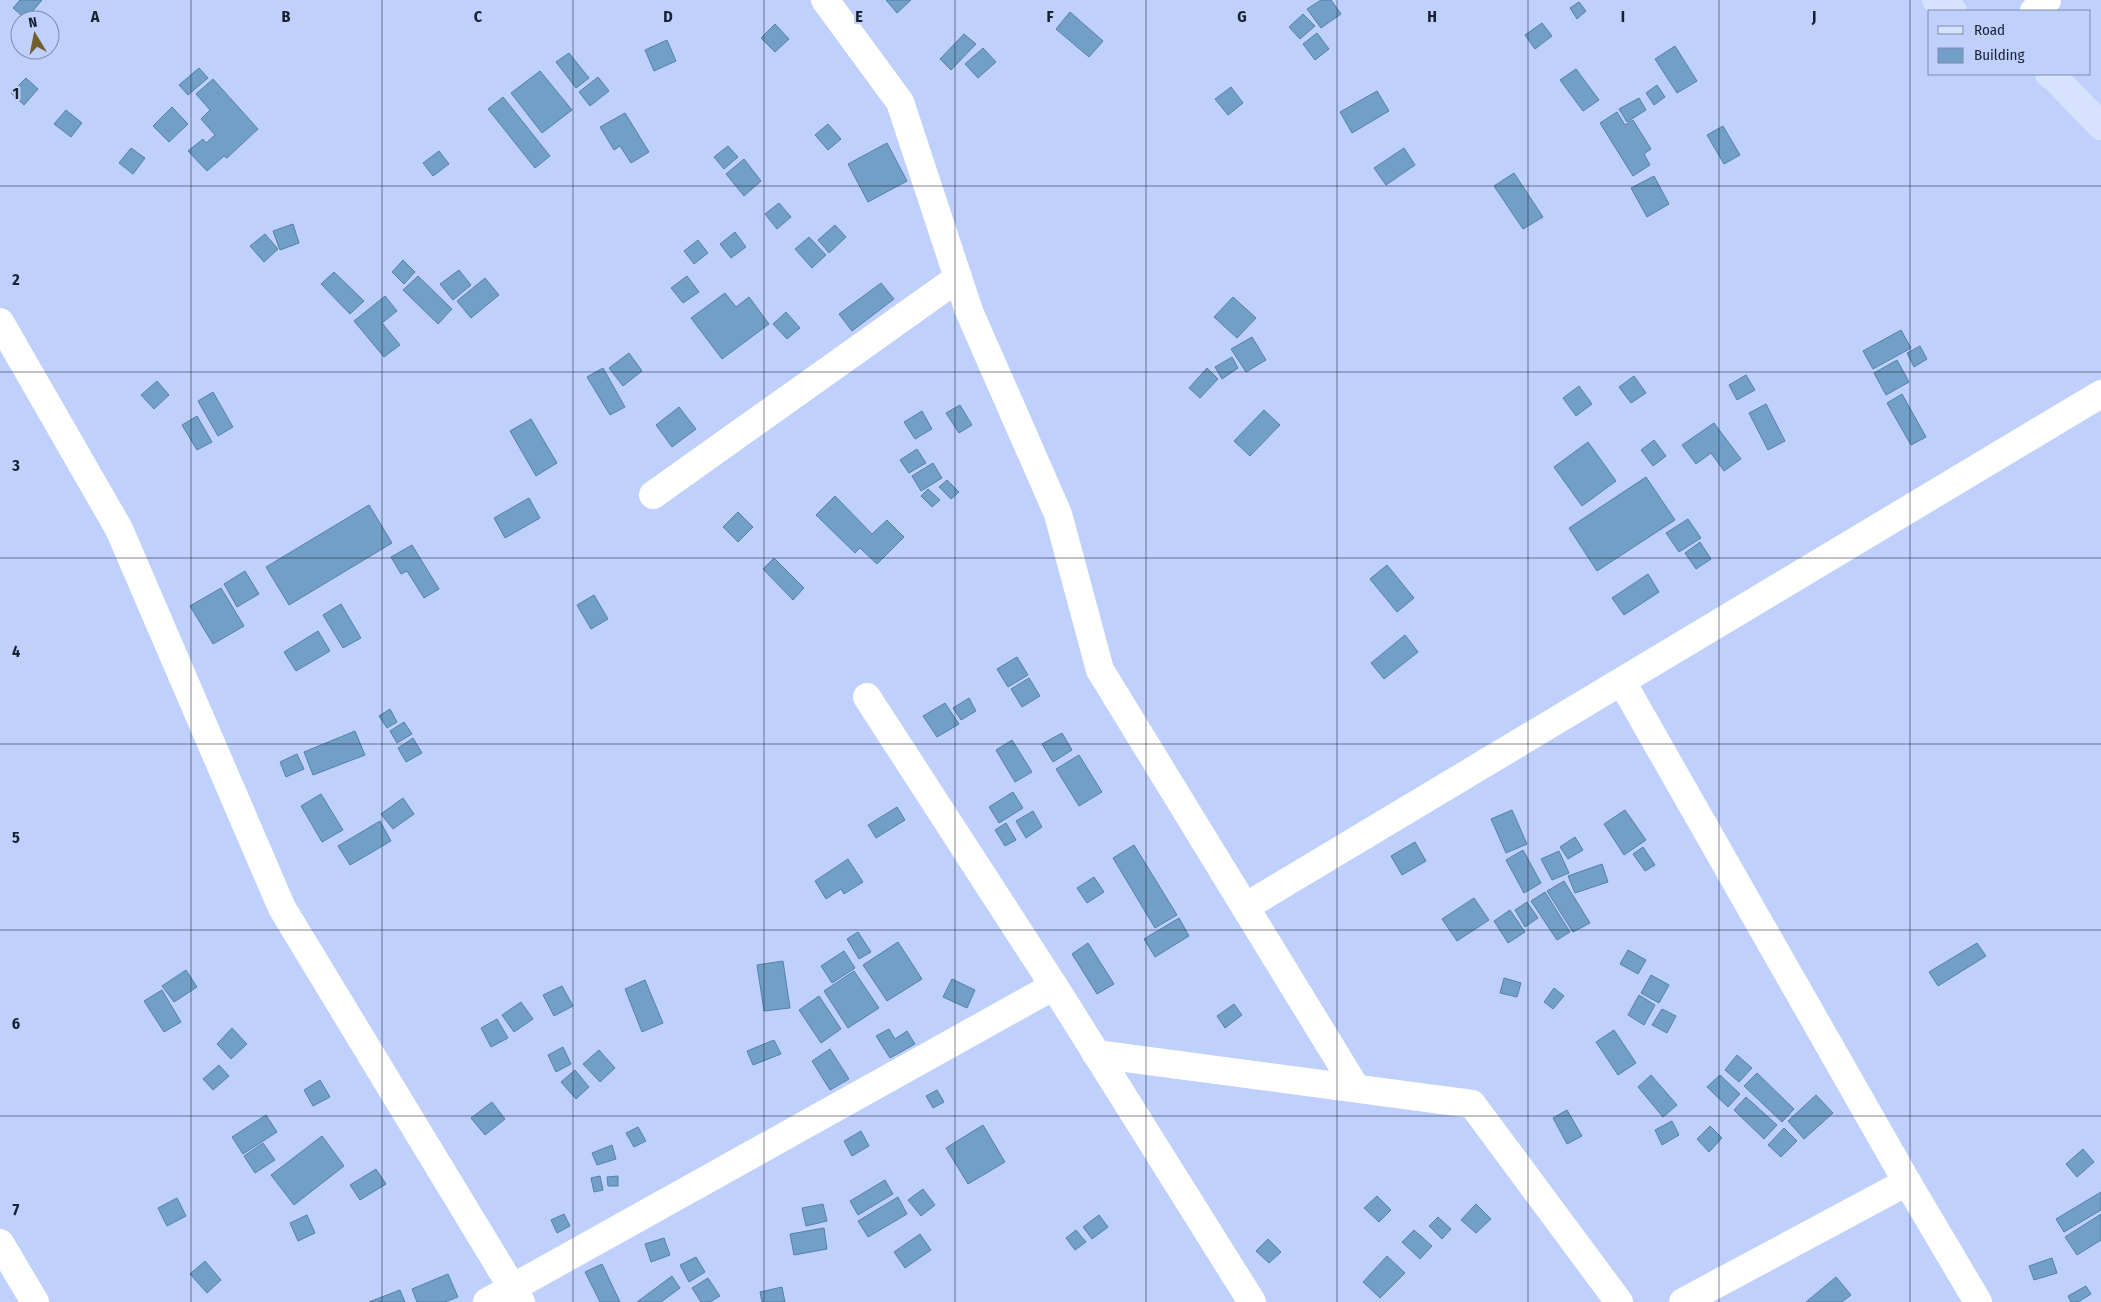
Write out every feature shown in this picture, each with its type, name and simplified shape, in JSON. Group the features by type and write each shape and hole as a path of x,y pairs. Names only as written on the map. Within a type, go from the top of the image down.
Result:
{"street":[{"path":"825,0 900,102 969,310 1058,514 1100,670 1356,1088"},
{"path":"1936,0 1951,10"},
{"path":"2035,10 2047,0"},
{"path":"2050,75 2055,78 2101,126"},
{"path":"653,495 958,278"},
{"path":"0,322 119,530 282,908 517,1295"},
{"path":"1244,907 2101,394"},
{"path":"1622,682 1907,1182 1978,1302"},
{"path":"867,697 1054,986 1252,1302"},
{"path":"487,1302 517,1295 1054,986"},
{"path":"1096,1054 1472,1104 1619,1302"},
{"path":"1683,1302 1907,1182"},
{"path":"0,1243 35,1302"}],"building":[{"path":"20,0 42,0 34,10 15,10 13,8"},
{"path":"886,0 911,0 897,13"},
{"path":"1321,0 1331,0 1341,14 1321,28 1307,9"},
{"path":"1579,2 1586,11 1577,19 1570,8"},
{"path":"1070,12 1103,41 1089,57 1056,29"},
{"path":"1303,14 1315,26 1300,39 1289,27"},
{"path":"1542,23 1552,36 1535,49 1525,35"},
{"path":"775,24 789,39 775,52 761,38"},
{"path":"1317,33 1329,49 1315,60 1303,44"},
{"path":"964,34 976,44 951,70 940,59"},
{"path":"667,40 676,61 654,71 645,50"},
{"path":"1675,46 1697,81 1677,93 1655,59"},
{"path":"983,48 996,62 978,78 965,64"},
{"path":"569,53 589,78 576,88 556,62"},
{"path":"199,68 208,78 188,95 179,85"},
{"path":"1576,69 1599,100 1583,111 1560,80"},
{"path":"540,71 572,110 542,133 511,93"},
{"path":"598,77 609,91 590,106 579,92"},
{"path":"26,78 38,89 24,105 11,93"},
{"path":"213,79 258,129 227,158 224,156 207,171 188,151 203,139 206,143 215,135 201,119 210,110 196,94"},
{"path":"1657,85 1665,97 1654,105 1646,93"},
{"path":"1231,87 1243,103 1228,115 1215,99"},
{"path":"1377,91 1389,111 1352,133 1340,112"},
{"path":"503,97 550,156 535,168 488,109"},
{"path":"1639,98 1646,110 1627,122 1619,109"},
{"path":"172,107 188,124 169,142 153,126"},
{"path":"66,110 82,123 71,137 54,124"},
{"path":"1617,112 1625,125 1633,120 1651,149 1644,154 1650,165 1633,176 1600,123"},
{"path":"625,113 649,152 631,163 620,146 614,150 600,127"},
{"path":"828,124 841,139 828,150 815,135"},
{"path":"1723,126 1740,155 1724,164 1707,135"},
{"path":"887,143 907,181 868,202 848,164"},
{"path":"728,146 738,157 724,169 714,157"},
{"path":"131,148 145,158 133,174 119,163"},
{"path":"1404,148 1415,165 1386,185 1374,168"},
{"path":"439,151 449,164 433,176 423,163"},
{"path":"744,159 761,181 744,196 726,174"},
{"path":"1514,173 1543,217 1523,229 1494,186"},
{"path":"1654,176 1669,204 1647,217 1631,188"},
{"path":"779,203 791,217 777,229 765,214"},
{"path":"293,224 299,243 280,250 273,231"},
{"path":"835,225 846,237 829,253 818,240"},
{"path":"735,232 746,247 731,258 720,244"},
{"path":"265,234 278,249 264,262 250,246"},
{"path":"809,237 826,255 812,268 795,249"},
{"path":"698,240 708,253 694,264 684,251"},
{"path":"403,260 415,272 404,284 392,272"},
{"path":"459,270 471,285 453,300 440,284"},
{"path":"334,272 364,301 350,314 321,284"},
{"path":"418,276 452,309 438,324 403,290"},
{"path":"687,276 699,292 683,303 671,288"},
{"path":"485,278 499,295 471,318 457,301"},
{"path":"881,283 894,299 852,331 839,314"},
{"path":"725,293 736,307 749,297 769,324 722,359 691,318"},
{"path":"385,296 397,311 382,323 400,345 384,357 354,321"},
{"path":"1233,297 1256,318 1237,338 1214,317"},
{"path":"786,312 800,328 787,339 773,324"},
{"path":"1901,330 1911,348 1873,369 1863,351"},
{"path":"1252,337 1266,360 1246,372 1231,349"},
{"path":"1920,346 1927,359 1914,367 1907,353"},
{"path":"629,353 642,371 623,386 609,368"},
{"path":"1232,357 1238,368 1222,379 1215,367"},
{"path":"1897,360 1909,382 1886,395 1874,373"},
{"path":"603,368 625,407 610,415 587,377"},
{"path":"1207,368 1218,379 1200,398 1189,388"},
{"path":"1746,375 1755,390 1737,400 1729,385"},
{"path":"1634,376 1646,393 1631,403 1619,387"},
{"path":"157,381 169,395 154,409 141,395"},
{"path":"1579,386 1592,404 1576,416 1563,398"},
{"path":"213,392 233,427 218,436 198,401"},
{"path":"1902,394 1926,437 1911,445 1887,403"},
{"path":"1766,404 1785,441 1768,450 1749,413"},
{"path":"960,405 972,425 959,433 946,413"},
{"path":"679,407 696,429 672,447 656,425"},
{"path":"1264,410 1280,425 1250,456 1234,441"},
{"path":"922,411 932,429 915,439 904,422"},
{"path":"197,416 212,442 197,450 182,425"},
{"path":"531,419 557,463 536,476 510,431"},
{"path":"1714,423 1741,459 1724,471 1711,453 1696,464 1682,445"},
{"path":"1654,440 1666,456 1653,466 1641,450"},
{"path":"1588,442 1616,481 1582,506 1554,467"},
{"path":"917,449 926,463 909,473 900,460"},
{"path":"933,463 942,478 921,491 912,476"},
{"path":"1646,477 1675,520 1597,571 1569,528"},
{"path":"947,480 959,492 951,499 939,487"},
{"path":"928,489 940,500 932,507 921,496"},
{"path":"835,496 872,534 887,520 904,537 877,564 860,548 855,553 816,515"},
{"path":"529,498 540,518 505,538 494,518"},
{"path":"369,505 392,543 289,605 266,567"},
{"path":"738,512 753,527 738,542 723,527"},
{"path":"1688,519 1701,538 1679,552 1666,533"},
{"path":"1700,542 1711,559 1696,569 1685,553"},
{"path":"412,545 439,589 424,598 407,571 401,574 391,557"},
{"path":"774,558 804,588 793,600 763,569"},
{"path":"1387,565 1414,598 1397,612 1370,579"},
{"path":"245,571 259,594 237,607 224,584"},
{"path":"1648,574 1659,592 1624,615 1612,598"},
{"path":"221,588 244,626 213,644 190,606"},
{"path":"594,595 608,619 591,629 577,605"},
{"path":"341,604 361,638 343,648 323,615"},
{"path":"318,631 330,651 296,671 284,652"},
{"path":"1405,635 1418,652 1384,679 1371,663"},
{"path":"1017,657 1028,675 1008,687 997,669"},
{"path":"1029,678 1040,696 1022,707 1011,689"},
{"path":"969,698 976,711 961,720 953,708"},
{"path":"945,703 959,724 937,737 923,716"},
{"path":"390,709 397,722 387,728 379,716"},
{"path":"404,722 412,734 397,743 390,731"},
{"path":"355,731 365,755 313,775 304,752"},
{"path":"1062,733 1072,750 1053,762 1042,744"},
{"path":"413,738 422,753 406,762 398,748"},
{"path":"1012,740 1032,772 1015,782 996,750"},
{"path":"297,754 304,769 286,777 280,762"},
{"path":"1079,755 1102,792 1079,806 1056,769"},
{"path":"1013,792 1023,808 999,823 989,807"},
{"path":"321,794 343,830 322,842 301,806"},
{"path":"403,798 414,814 393,829 381,814"},
{"path":"897,807 905,820 876,838 868,825"},
{"path":"1512,810 1527,844 1506,853 1491,819"},
{"path":"1625,810 1646,840 1624,855 1604,824"},
{"path":"1033,811 1042,827 1026,838 1016,821"},
{"path":"380,821 391,841 350,865 338,846"},
{"path":"1006,823 1016,840 1005,846 995,830"},
{"path":"1575,837 1583,850 1568,859 1560,847"},
{"path":"1415,842 1426,861 1402,875 1391,856"},
{"path":"1134,845 1177,915 1155,928 1113,858"},
{"path":"1643,847 1655,865 1645,871 1633,854"},
{"path":"1523,850 1541,883 1524,893 1506,860"},
{"path":"1559,851 1569,873 1552,880 1541,859"},
{"path":"848,859 863,882 844,894 841,889 826,899 815,881"},
{"path":"1602,864 1608,882 1575,893 1568,876"},
{"path":"1094,877 1104,892 1087,903 1077,888"},
{"path":"1564,881 1590,923 1573,932 1547,891"},
{"path":"1545,892 1570,932 1557,940 1531,901"},
{"path":"1474,898 1489,920 1457,941 1442,919"},
{"path":"1527,902 1538,918 1525,927 1515,910"},
{"path":"1510,910 1525,932 1508,943 1494,921"},
{"path":"1179,918 1189,936 1155,957 1144,939"},
{"path":"858,932 871,952 859,959 847,939"},
{"path":"898,942 922,979 887,1001 863,965"},
{"path":"1088,943 1114,984 1097,994 1072,954"},
{"path":"1977,943 1986,956 1938,986 1929,972"},
{"path":"1628,950 1646,960 1638,974 1620,964"},
{"path":"844,951 855,968 832,983 821,966"},
{"path":"783,961 790,1008 764,1011 757,965"},
{"path":"186,970 197,987 174,1002 162,986"},
{"path":"854,971 879,1008 848,1028 824,991"},
{"path":"1651,975 1669,985 1659,1003 1641,993"},
{"path":"1504,978 1521,983 1517,997 1500,993"},
{"path":"952,979 975,990 967,1008 943,997"},
{"path":"645,980 663,1023 642,1032 625,989"},
{"path":"562,986 573,1006 554,1016 543,995"},
{"path":"1554,988 1564,996 1553,1009 1544,1002"},
{"path":"162,990 181,1022 164,1032 144,1001"},
{"path":"1639,995 1655,1005 1644,1025 1628,1015"},
{"path":"819,996 841,1029 821,1043 799,1010"},
{"path":"521,1002 533,1019 514,1032 502,1015"},
{"path":"1234,1004 1242,1015 1225,1028 1217,1016"},
{"path":"1662,1009 1676,1016 1667,1033 1652,1025"},
{"path":"497,1019 508,1038 491,1047 481,1028"},
{"path":"232,1028 247,1044 231,1059 217,1044"},
{"path":"889,1029 895,1039 907,1031 915,1044 890,1058 876,1036"},
{"path":"1614,1030 1636,1063 1618,1075 1596,1042"},
{"path":"774,1040 781,1054 753,1065 747,1051"},
{"path":"563,1047 571,1064 556,1072 548,1055"},
{"path":"830,1049 849,1079 830,1090 812,1061"},
{"path":"599,1050 615,1068 600,1082 583,1064"},
{"path":"1737,1055 1752,1068 1739,1082 1725,1070"},
{"path":"219,1065 229,1076 213,1090 203,1079"},
{"path":"575,1070 589,1087 576,1099 561,1082"},
{"path":"1757,1073 1794,1109 1782,1122 1744,1086"},
{"path":"1651,1075 1677,1105 1663,1117 1638,1087"},
{"path":"1720,1075 1740,1094 1728,1107 1707,1087"},
{"path":"320,1080 330,1097 313,1106 304,1090"},
{"path":"937,1090 944,1102 933,1108 926,1096"},
{"path":"1816,1095 1833,1113 1804,1139 1788,1121"},
{"path":"1746,1097 1777,1125 1764,1139 1734,1110"},
{"path":"492,1102 505,1119 485,1135 471,1118"},
{"path":"1567,1110 1582,1136 1567,1144 1553,1118"},
{"path":"266,1115 277,1132 243,1154 232,1137"},
{"path":"1672,1121 1679,1135 1662,1145 1655,1130"},
{"path":"983,1125 1005,1162 968,1184 946,1148"},
{"path":"1710,1126 1722,1138 1709,1152 1697,1139"},
{"path":"638,1127 646,1141 634,1147 626,1133"},
{"path":"1784,1128 1797,1141 1781,1157 1768,1145"},
{"path":"861,1131 869,1146 852,1156 844,1141"},
{"path":"322,1136 344,1166 294,1205 271,1175"},
{"path":"263,1143 275,1160 255,1173 244,1156"},
{"path":"612,1145 616,1159 597,1165 592,1153"},
{"path":"2083,1149 2094,1162 2077,1177 2066,1164"},
{"path":"376,1169 386,1184 360,1200 350,1185"},
{"path":"600,1176 603,1190 594,1192 591,1178"},
{"path":"618,1176 618,1186 608,1186 607,1177"},
{"path":"885,1180 893,1194 858,1215 850,1201"},
{"path":"923,1189 935,1205 921,1216 908,1200"},
{"path":"2101,1192 2101,1210 2064,1232 2056,1219"},
{"path":"1377,1196 1391,1210 1379,1222 1364,1208"},
{"path":"898,1197 907,1214 868,1237 858,1221"},
{"path":"177,1198 186,1216 167,1226 158,1208"},
{"path":"823,1204 827,1221 806,1226 802,1208"},
{"path":"1476,1204 1491,1219 1476,1233 1461,1220"},
{"path":"564,1214 570,1226 557,1233 551,1220"},
{"path":"2101,1214 2101,1240 2077,1255 2065,1237"},
{"path":"307,1215 315,1233 298,1241 290,1223"},
{"path":"1099,1215 1108,1227 1092,1239 1083,1227"},
{"path":"1438,1217 1451,1229 1442,1239 1429,1226"},
{"path":"824,1228 827,1249 794,1255 790,1234"},
{"path":"1076,1230 1086,1242 1075,1250 1066,1238"},
{"path":"1414,1230 1432,1246 1420,1259 1402,1242"},
{"path":"920,1234 931,1250 905,1268 894,1252"},
{"path":"664,1238 670,1255 651,1262 645,1244"},
{"path":"1268,1239 1281,1252 1269,1263 1256,1251"},
{"path":"1387,1256 1405,1273 1380,1298 1363,1282"},
{"path":"696,1257 705,1272 689,1282 680,1265"},
{"path":"2052,1258 2057,1273 2034,1280 2029,1266"},
{"path":"205,1261 221,1280 207,1293 190,1274"},
{"path":"602,1264 620,1302 600,1302 585,1272"},
{"path":"448,1274 458,1297 445,1302 417,1302 412,1289"},
{"path":"672,1276 680,1288 661,1302 637,1302"},
{"path":"1836,1277 1851,1295 1842,1302 1806,1302"},
{"path":"708,1278 720,1296 710,1302 701,1302 692,1288"},
{"path":"2086,1286 2091,1294 2078,1302 2071,1302 2068,1296"},
{"path":"782,1287 785,1302 762,1302 760,1292"},
{"path":"400,1290 405,1302 369,1302"}]}
